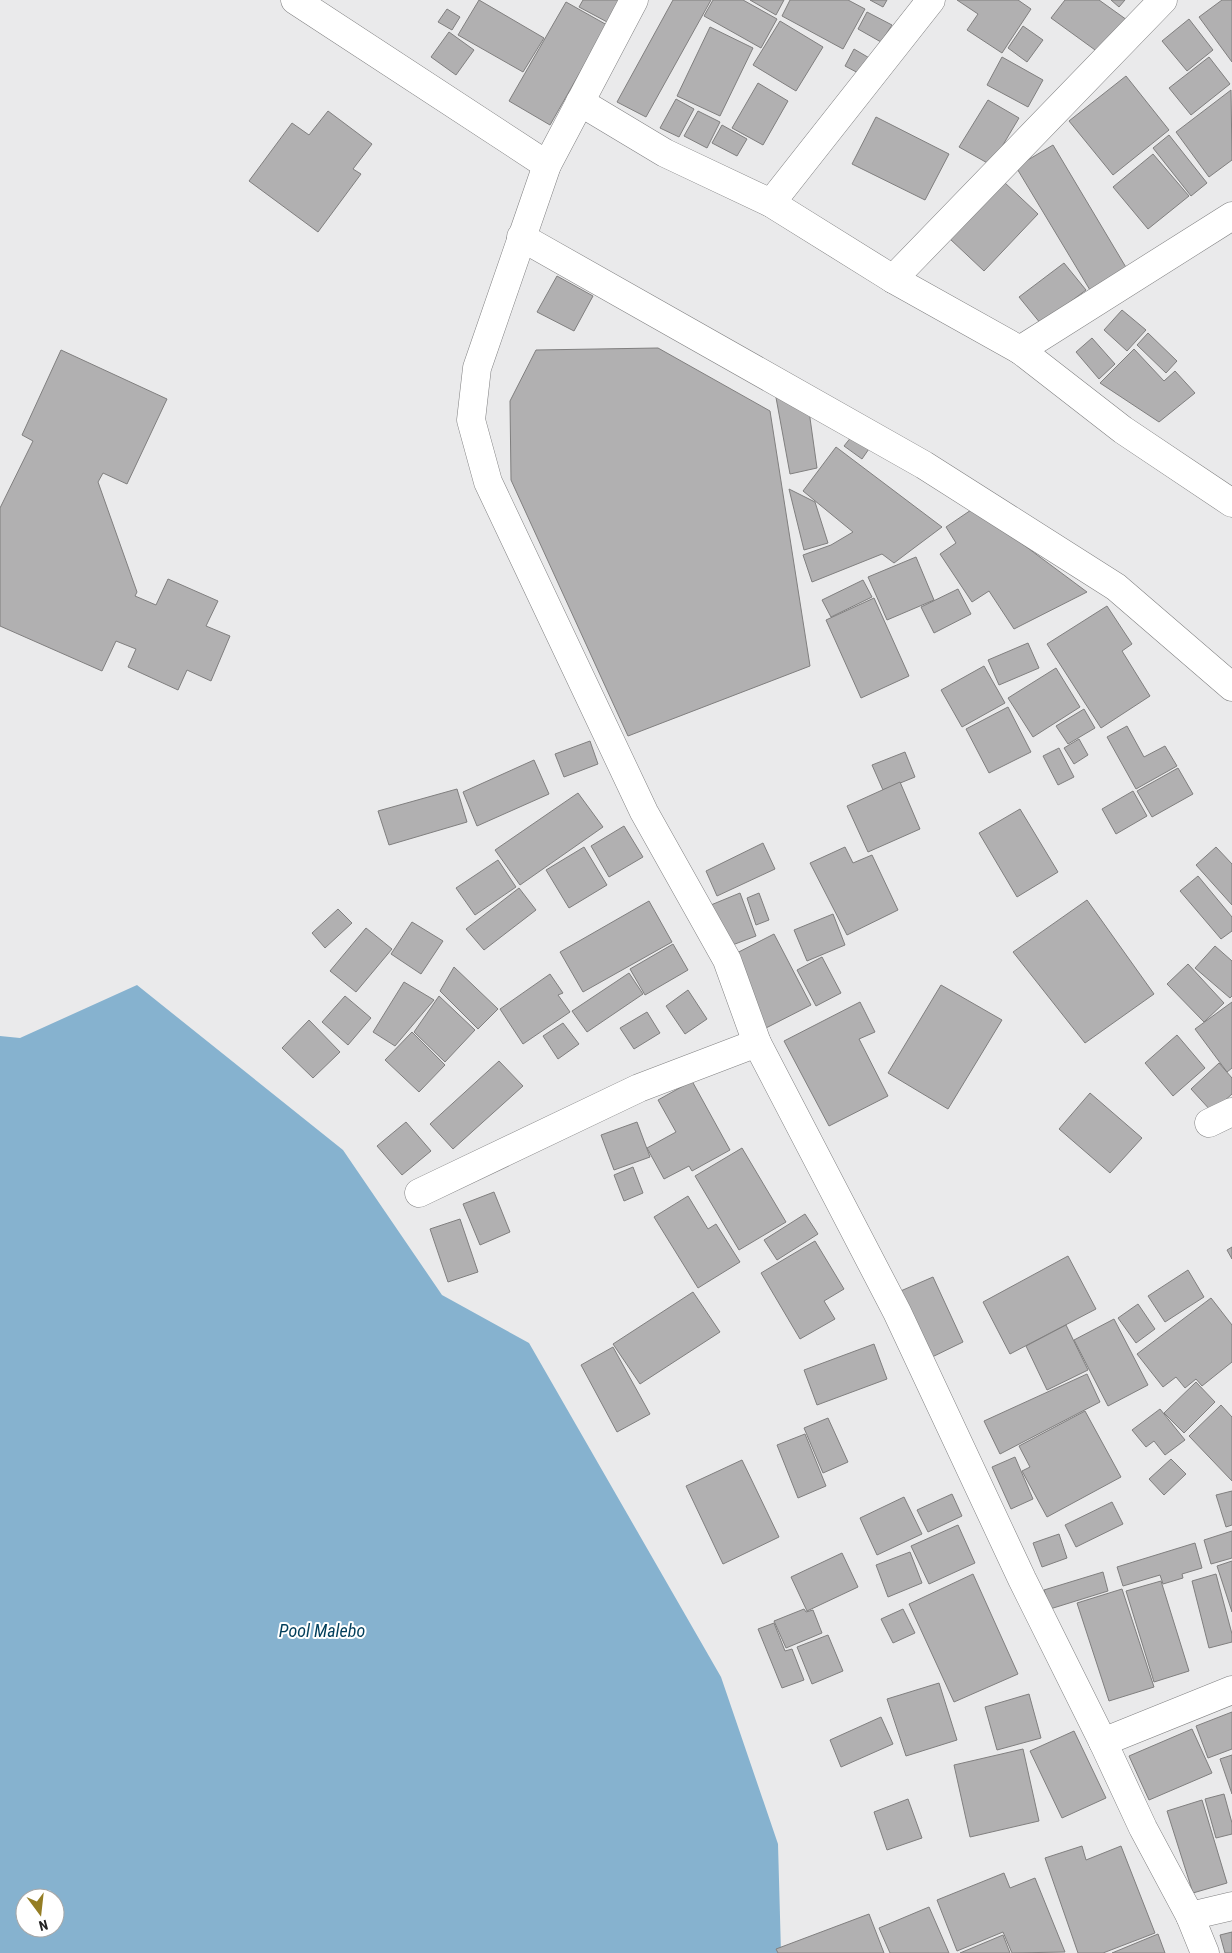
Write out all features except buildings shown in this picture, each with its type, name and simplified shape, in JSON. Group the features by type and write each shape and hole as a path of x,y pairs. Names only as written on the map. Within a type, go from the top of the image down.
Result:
{"street":[{"path":"295,0 547,165"},
{"path":"634,0 547,165 477,368 472,420 488,482 644,812 727,960 757,1043 897,1312 1022,1579 1104,1742 1143,1828 1190,1916 1205,1953"},
{"path":"772,203 930,0"},
{"path":"893,279 1163,0"},
{"path":"580,102 665,153 772,203 893,279 1020,350 1123,430 1230,499"},
{"path":"1020,350 1232,216"},
{"path":"521,237 924,465 1107,581 1232,687"},
{"path":"419,1193 639,1088 757,1043"},
{"path":"1104,1742 1232,1690"},
{"path":"1190,1916 1232,1906"}],"water":[{"name":"Pool Malebo","path":"137,985 343,1150 442,1295 529,1343 721,1677 778,1844 781,1953 0,1953 0,1036 20,1038"}]}
